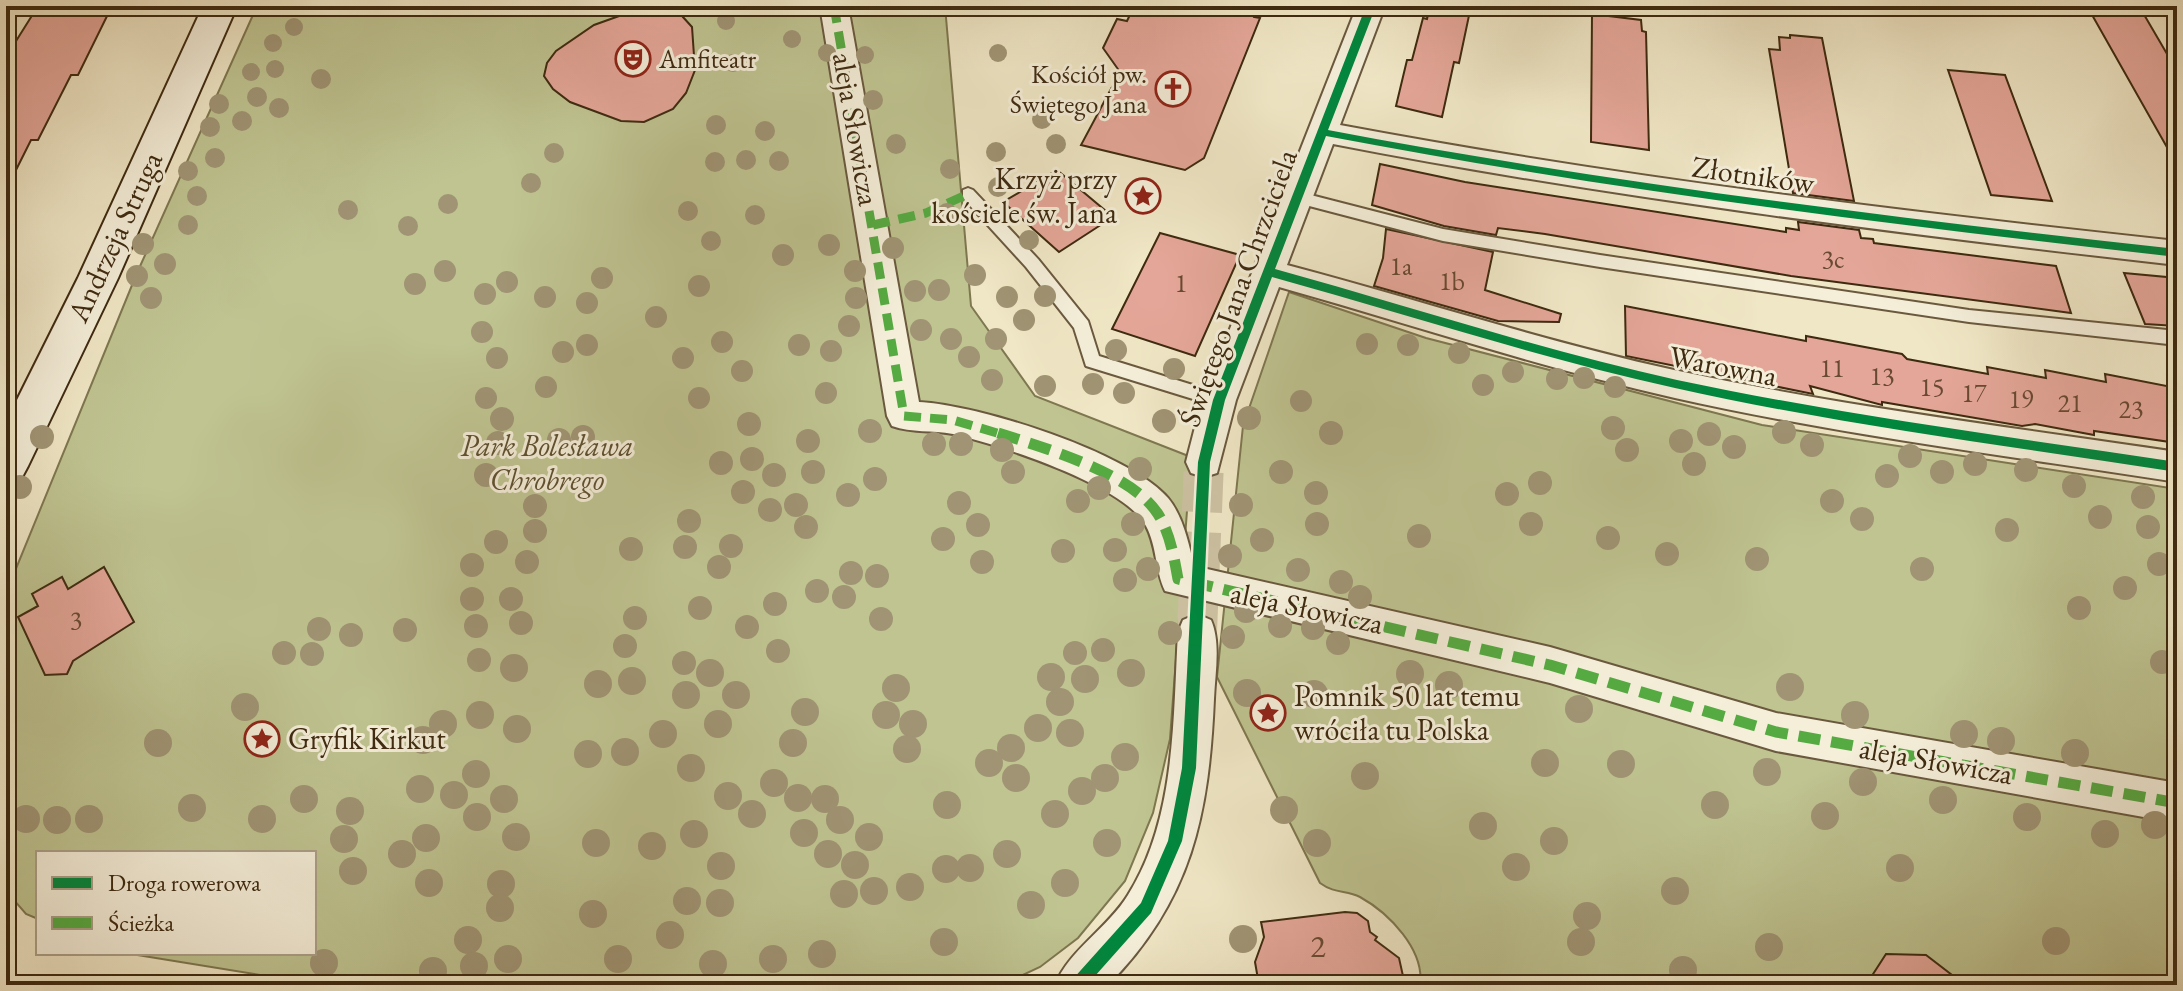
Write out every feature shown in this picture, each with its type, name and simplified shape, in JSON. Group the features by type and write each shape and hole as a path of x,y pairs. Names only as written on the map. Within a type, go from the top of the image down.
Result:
{"street":[{"name":"Andrzeja Struga","path":"6,466 98,278 220,6"},
{"name":"aleja Słowicza","path":"834,6 904,416 950,419 1016,439 1125,487 1155,510 1172,550 1178,579 1550,665 1776,732 2177,803"},
{"name":"Świętego Jana Chrzciciela","path":"1204,462 1219,400 1371,6"},
{"name":"Złotników","path":"1323,132 1772,204 2177,253"},
{"name":"Warowna","path":"1269,272 1541,352 1678,384 1959,435 2177,467"},
{"path":"1077,985 1146,908 1175,841 1189,768 1197,632"}],"lane":[{"path":"968,194 1032,263 1082,326 1092,361 1219,400"},
{"path":"1299,198 1443,235 1600,261 1969,316 2177,338"}],"green space":[{"name":"Park Bolesława Chrobrego","path":"257,6 945,6 971,306 1035,396 1191,457 1170,739 1153,813 1125,881 1078,938 1040,967 1001,985 322,985 137,955 316,955 316,851 36,851 36,918 26,914 6,891 6,593 137,273"},
{"path":"1289,292 1426,338 1762,425 2177,489 2177,985 1420,985 1417,959 1393,923 1360,897 1320,883 1217,677 1243,426"}],"building":[{"path":"38,6 112,6 78,75 71,75 38,140 31,140 6,190 6,57"},
{"path":"647,6 673,6 692,27 695,70 686,93 673,109 644,122 621,121 570,102 553,89 544,76 547,63 556,51 594,25"},
{"name":"Kościół pw. Świętego Jana","path":"1134,6 1256,6 1254,17 1260,18 1204,158 1185,170 1081,145 1120,72 1103,48 1117,19 1127,21"},
{"path":"1430,6 1471,6 1459,63 1454,62 1442,117 1396,106 1407,60 1412,60 1423,18 1427,19"},
{"path":"2087,6 2139,6 2177,71 2177,165"},
{"path":"1592,14 1641,20 1642,31 1646,32 1649,150 1591,142"},
{"path":"1790,35 1822,38 1854,201 1793,193 1769,49 1780,50 1779,37 1790,38"},
{"path":"1948,70 2005,75 2052,201 1991,195"},
{"path":"1380,164 1465,182 1786,232 1786,228 1799,230 1798,222 1859,230 1861,238 1873,239 1874,243 2056,266 2071,313 1791,276 1545,234 1498,228 1496,235 1444,226 1372,205"},
{"path":"1057,170 1113,217 1059,252 1003,202"},
{"path":"1386,229 1493,252 1485,290 1561,314 1559,322 1498,321 1374,286 1383,258"},
{"path":"1160,233 1240,255 1195,356 1112,329"},
{"path":"2124,273 2177,278 2177,326 2145,324"},
{"path":"1625,306 1806,341 1806,336 1988,374 1987,367 2046,378 2045,370 2106,382 2105,374 2177,388 2177,443 2094,431 2094,435 2035,424 2022,426 1882,402 1882,405 1810,386 1813,394 1626,356"},
{"path":"104,567 134,622 73,661 67,674 45,675 18,617 38,606 32,594 62,577 68,589"},
{"path":"1357,913 1368,921 1370,932 1377,937 1375,940 1399,958 1405,985 1259,985 1255,962 1264,937 1261,922"},
{"path":"1886,954 1926,955 1965,985 1866,985"}],"tunnel":[{"path":"1197,632 1204,462"}],"marked path":[{"path":"834,6 904,416 953,420 1001,434 1061,455 1117,481 1139,495 1160,516 1178,579 1550,665 1776,732 2177,803"},
{"path":"873,225 926,213 968,194"}],"cycle path":[{"path":"1077,985 1146,908 1175,841 1189,768 1204,462 1219,400 1371,6"},
{"path":"1323,132 1535,171 1642,187 1856,216 2177,253"},
{"path":"1269,272 1573,359 1676,384 1863,419 2177,467"}],"place":[{"name":"Amfiteatr","path":"633,59"},
{"name":"Kościół pw. Świętego Jana","path":"1173,89"},
{"name":"Krzyż przy kościele św. Jana","path":"1143,196"},
{"name":"Pomnik 50 lat temu wróciła tu Polska","path":"1268,713"},
{"name":"Gryfik Kirkut","path":"262,739"}]}
